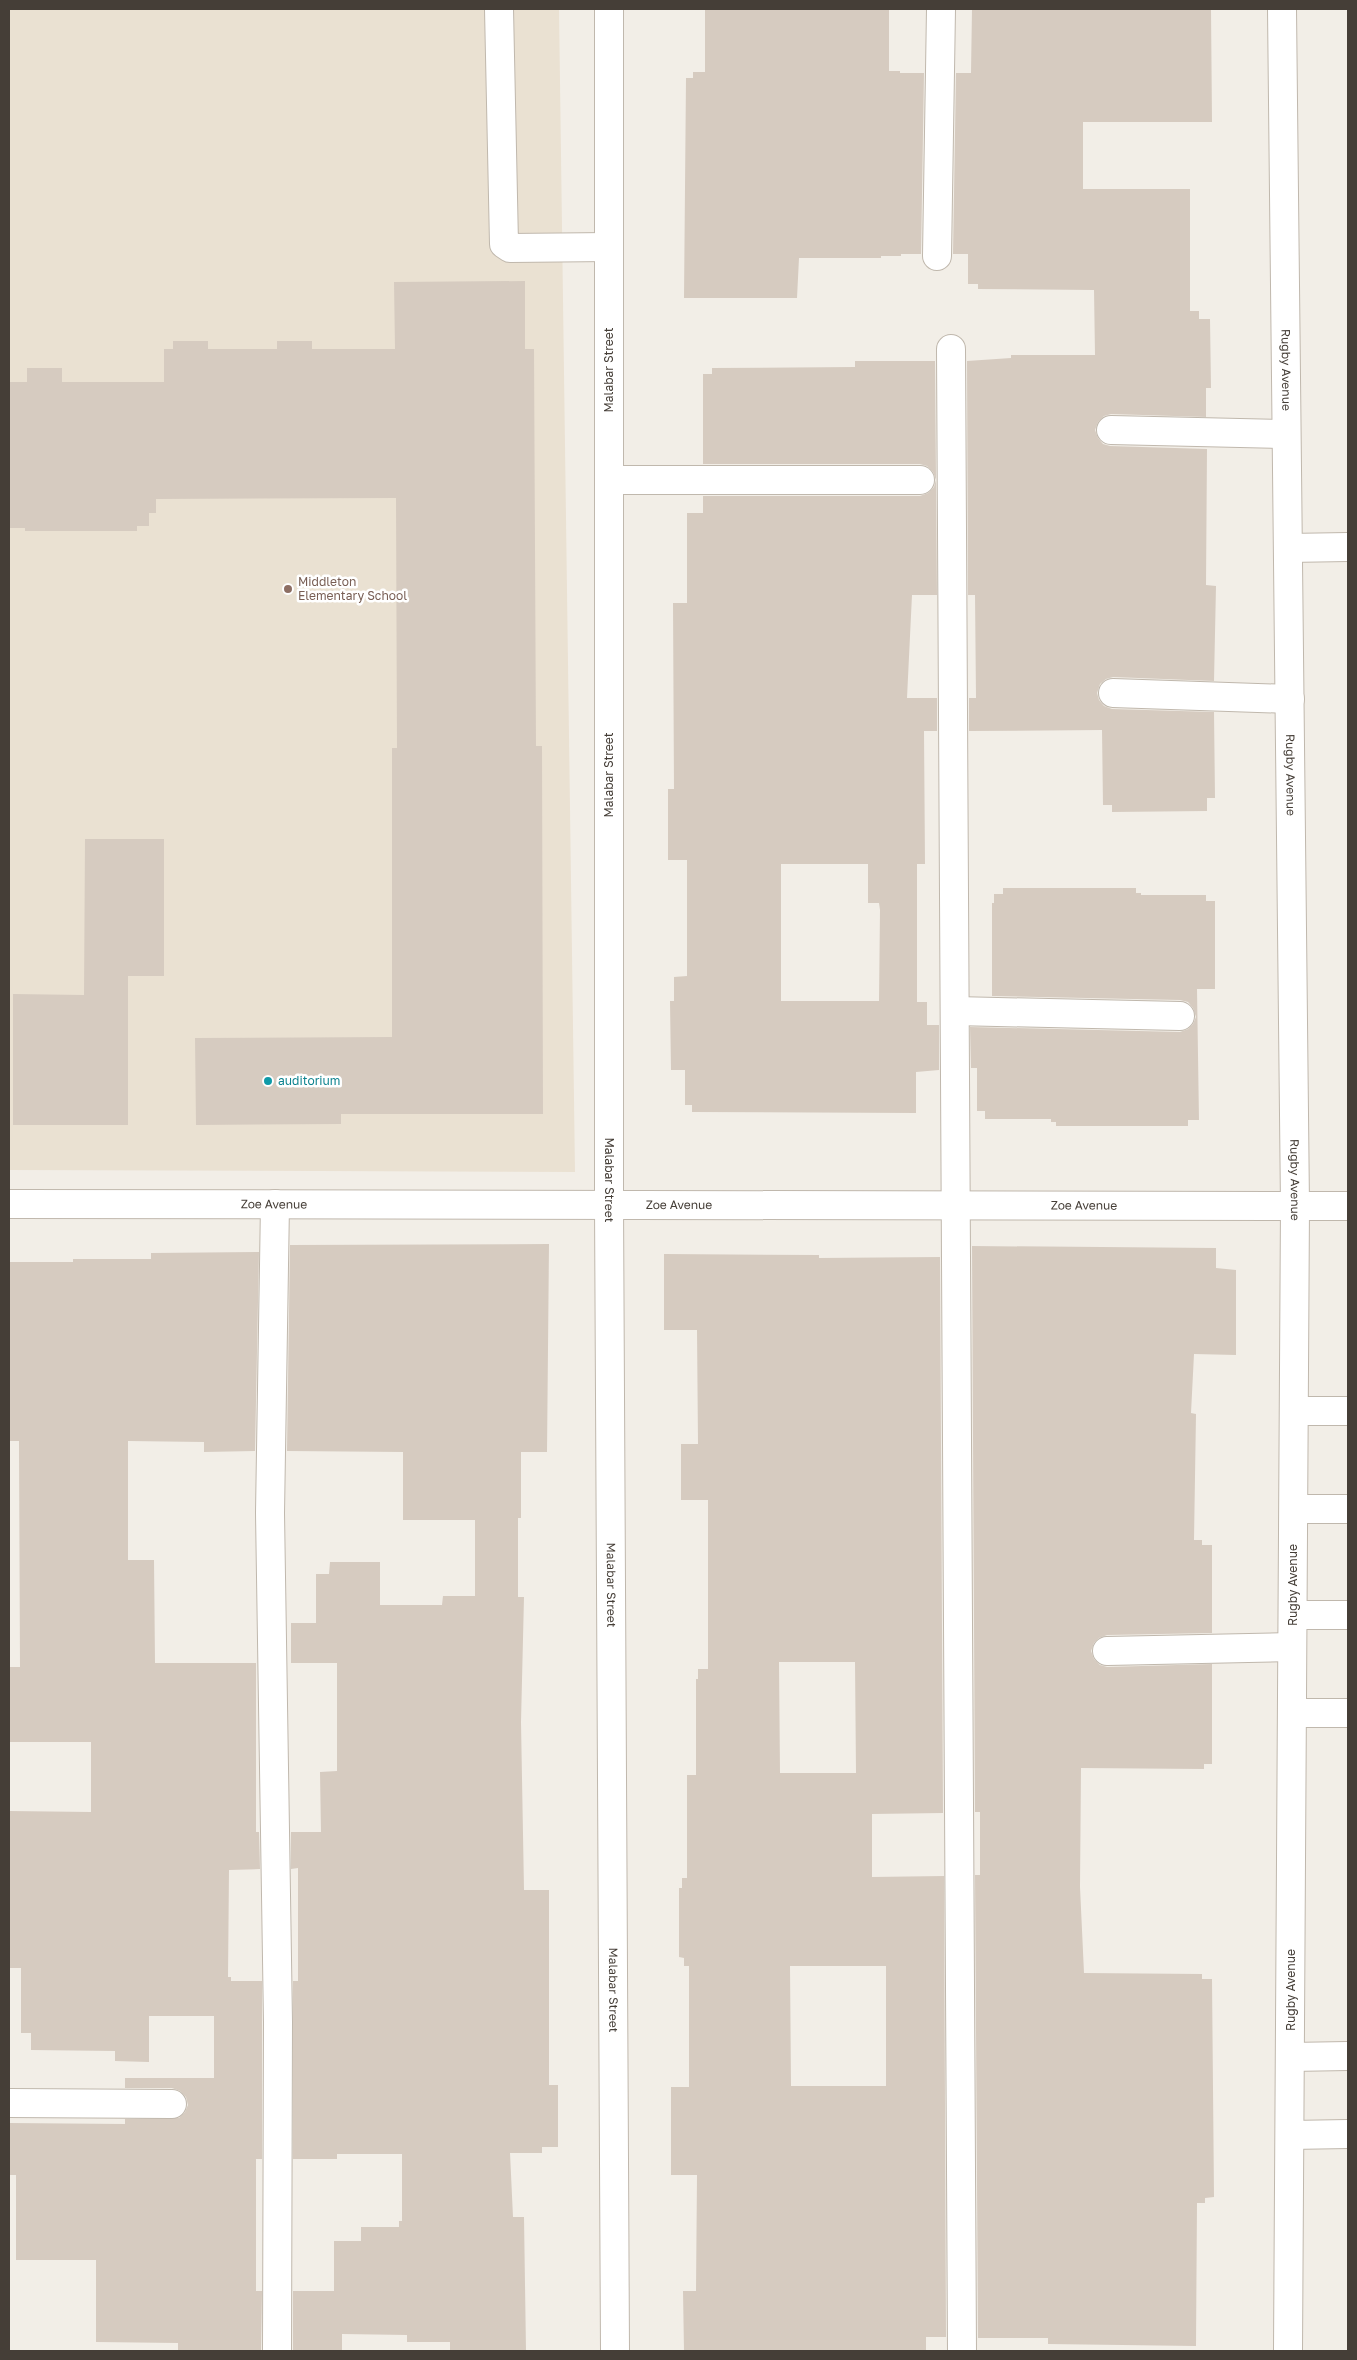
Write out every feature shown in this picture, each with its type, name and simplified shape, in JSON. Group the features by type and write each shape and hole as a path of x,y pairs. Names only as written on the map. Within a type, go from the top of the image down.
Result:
{"street":[{"path":"499,9 504,244 510,248 609,247"},
{"name":"Malabar Street","path":"609,9 609,1204 615,2351"},
{"path":"938,256 941,9"},
{"name":"Rugby Avenue","path":"1282,9 1295,1206 1288,2351"},
{"path":"951,349 962,2351"},
{"path":"1111,430 1286,434"},
{"path":"609,480 920,480"},
{"path":"1288,548 1348,547"},
{"path":"1113,693 1290,699"},
{"path":"955,1011 1180,1016"},
{"name":"Zoe Avenue","path":"9,1204 1348,1206"},
{"path":"275,1204 270,1513 278,2022 277,2351"},
{"path":"1294,1411 1348,1411"},
{"path":"1294,1509 1348,1509"},
{"path":"1293,1615 1348,1615"},
{"path":"1107,1652 1292,1647"},
{"path":"1292,1714 1348,1713"},
{"path":"1290,2056 1348,2056"},
{"path":"9,2103 172,2104"},
{"path":"1290,2135 1348,2134"}],"shaded area":[{"name":"Middleton Elementary School","path":"9,9 559,9 575,1172 9,1170"}],"building":[{"path":"705,9 889,9 889,71 924,73 921,254 881,256 881,258 799,258 797,298 684,298 686,78 693,78 693,72 705,72"},
{"path":"972,9 1211,9 1212,122 1083,122 1083,189 1190,189 1190,311 1199,311 1199,319 1210,319 1211,388 1206,388 1206,417 1111,414 1104,416 1098,422 1095,430 1103,444 1110,446 1207,449 1206,585 1216,586 1214,681 1113,677 1106,679 1100,684 1097,693 1099,700 1104,706 1112,709 1214,712 1215,798 1207,798 1207,811 1112,812 1112,805 1103,805 1102,730 969,731 969,698 976,698 975,595 968,595 967,361 1011,358 1011,355 1095,355 1094,290 978,289 978,284 968,284 968,254 953,254 956,73 971,73"},
{"path":"525,281 525,349 534,349 536,746 542,746 543,1114 341,1114 341,1124 196,1125 195,1038 392,1037 392,748 397,748 396,498 156,499 156,513 149,513 149,526 137,526 137,531 25,531 25,528 9,528 9,382 27,382 27,368 62,368 62,382 164,382 164,349 173,349 173,341 208,341 208,349 277,349 277,341 312,341 312,349 395,349 394,282"},
{"path":"855,361 935,361 937,595 912,595 907,698 937,698 937,731 924,731 925,864 917,864 917,1002 927,1002 927,1025 939,1025 939,1070 916,1072 916,1113 692,1112 692,1105 685,1105 685,1070 671,1070 670,1001 674,1001 674,977 687,976 687,860 668,860 668,789 674,789 673,603 687,603 687,513 703,513 703,496 920,496 928,493 934,487 936,480 933,472 927,466 920,464 703,464 703,374 712,374 712,368 855,367","holes":["781,864 868,864 868,903 879,903 880,910 879,1001 781,1001"]},
{"path":"85,839 164,839 164,976 128,976 128,1125 13,1125 13,994 84,995"},
{"path":"1003,888 1136,888 1136,893 1141,893 1141,895 1206,895 1206,901 1215,901 1215,989 1197,989 1199,1120 1188,1120 1188,1126 1056,1126 1056,1122 1051,1122 1051,1119 985,1119 985,1111 977,1111 977,1068 971,1068 970,1027 1180,1032 1188,1029 1196,1017 1193,1008 1188,1002 1180,1000 992,996 992,903 994,903 994,894 1003,894"},
{"path":"549,1244 547,1452 521,1452 521,1518 518,1518 518,1597 524,1597 521,1722 524,1890 549,1890 549,2085 558,2085 558,2147 542,2147 542,2153 510,2153 513,2217 524,2217 526,2351 450,2351 450,2342 407,2342 407,2335 342,2334 342,2351 293,2351 293,2291 334,2291 334,2241 361,2241 361,2227 399,2227 399,2221 402,2221 402,2154 337,2154 337,2159 293,2159 293,1981 298,1981 298,1868 291,1869 291,1832 321,1832 320,1772 337,1771 337,1663 291,1663 291,1623 316,1623 316,1574 329,1574 330,1562 380,1562 380,1605 442,1605 443,1596 475,1596 475,1520 403,1520 403,1452 287,1451 290,1245"},
{"path":"972,1246 1216,1248 1216,1268 1236,1270 1236,1355 1194,1354 1191,1413 1196,1414 1194,1540 1202,1540 1202,1545 1212,1545 1212,1633 1107,1635 1099,1638 1094,1643 1091,1651 1094,1659 1100,1665 1107,1667 1212,1664 1212,1764 1204,1764 1204,1769 1081,1768 1080,1887 1084,1973 1202,1974 1202,1979 1212,1979 1214,2197 1205,2198 1205,2203 1197,2203 1196,2346 1048,2344 1048,2338 978,2338 975,1875 980,1875 980,1812 975,1812"},
{"path":"259,1252 255,1451 204,1452 204,1442 128,1441 128,1560 154,1560 155,1663 256,1663 256,1832 259,1832 260,1869 229,1870 228,1977 231,1977 231,1981 262,1981 262,2159 256,2159 256,2291 262,2291 261,2351 178,2351 178,2343 96,2342 96,2260 16,2260 16,2175 9,2175 9,2123 125,2124 125,2119 179,2118 185,2112 188,2105 186,2097 180,2091 172,2088 125,2088 125,2078 214,2078 214,2016 149,2016 149,2062 115,2061 115,2051 31,2050 31,2033 21,2033 21,1968 9,1968 9,1811 91,1812 91,1742 9,1742 9,1667 20,1667 19,1441 9,1441 9,1262 73,1262 73,1259 151,1259 151,1253"},
{"path":"664,1254 819,1255 819,1258 940,1257 943,1813 872,1814 872,1877 944,1876 946,2337 926,2337 926,2351 684,2351 683,2291 696,2291 697,2175 671,2175 671,2087 689,2087 689,1966 684,1966 684,1958 679,1957 679,1888 682,1888 682,1878 687,1878 687,1775 696,1775 696,1679 698,1679 698,1669 708,1669 708,1500 681,1500 681,1444 698,1444 697,1330 664,1330","holes":["779,1662 855,1662 856,1773 780,1773","790,1966 886,1966 886,2086 791,2086"]}],"place":[{"name":"Middleton Elementary School","path":"288,589"},
{"name":"auditorium","path":"268,1081"}]}
